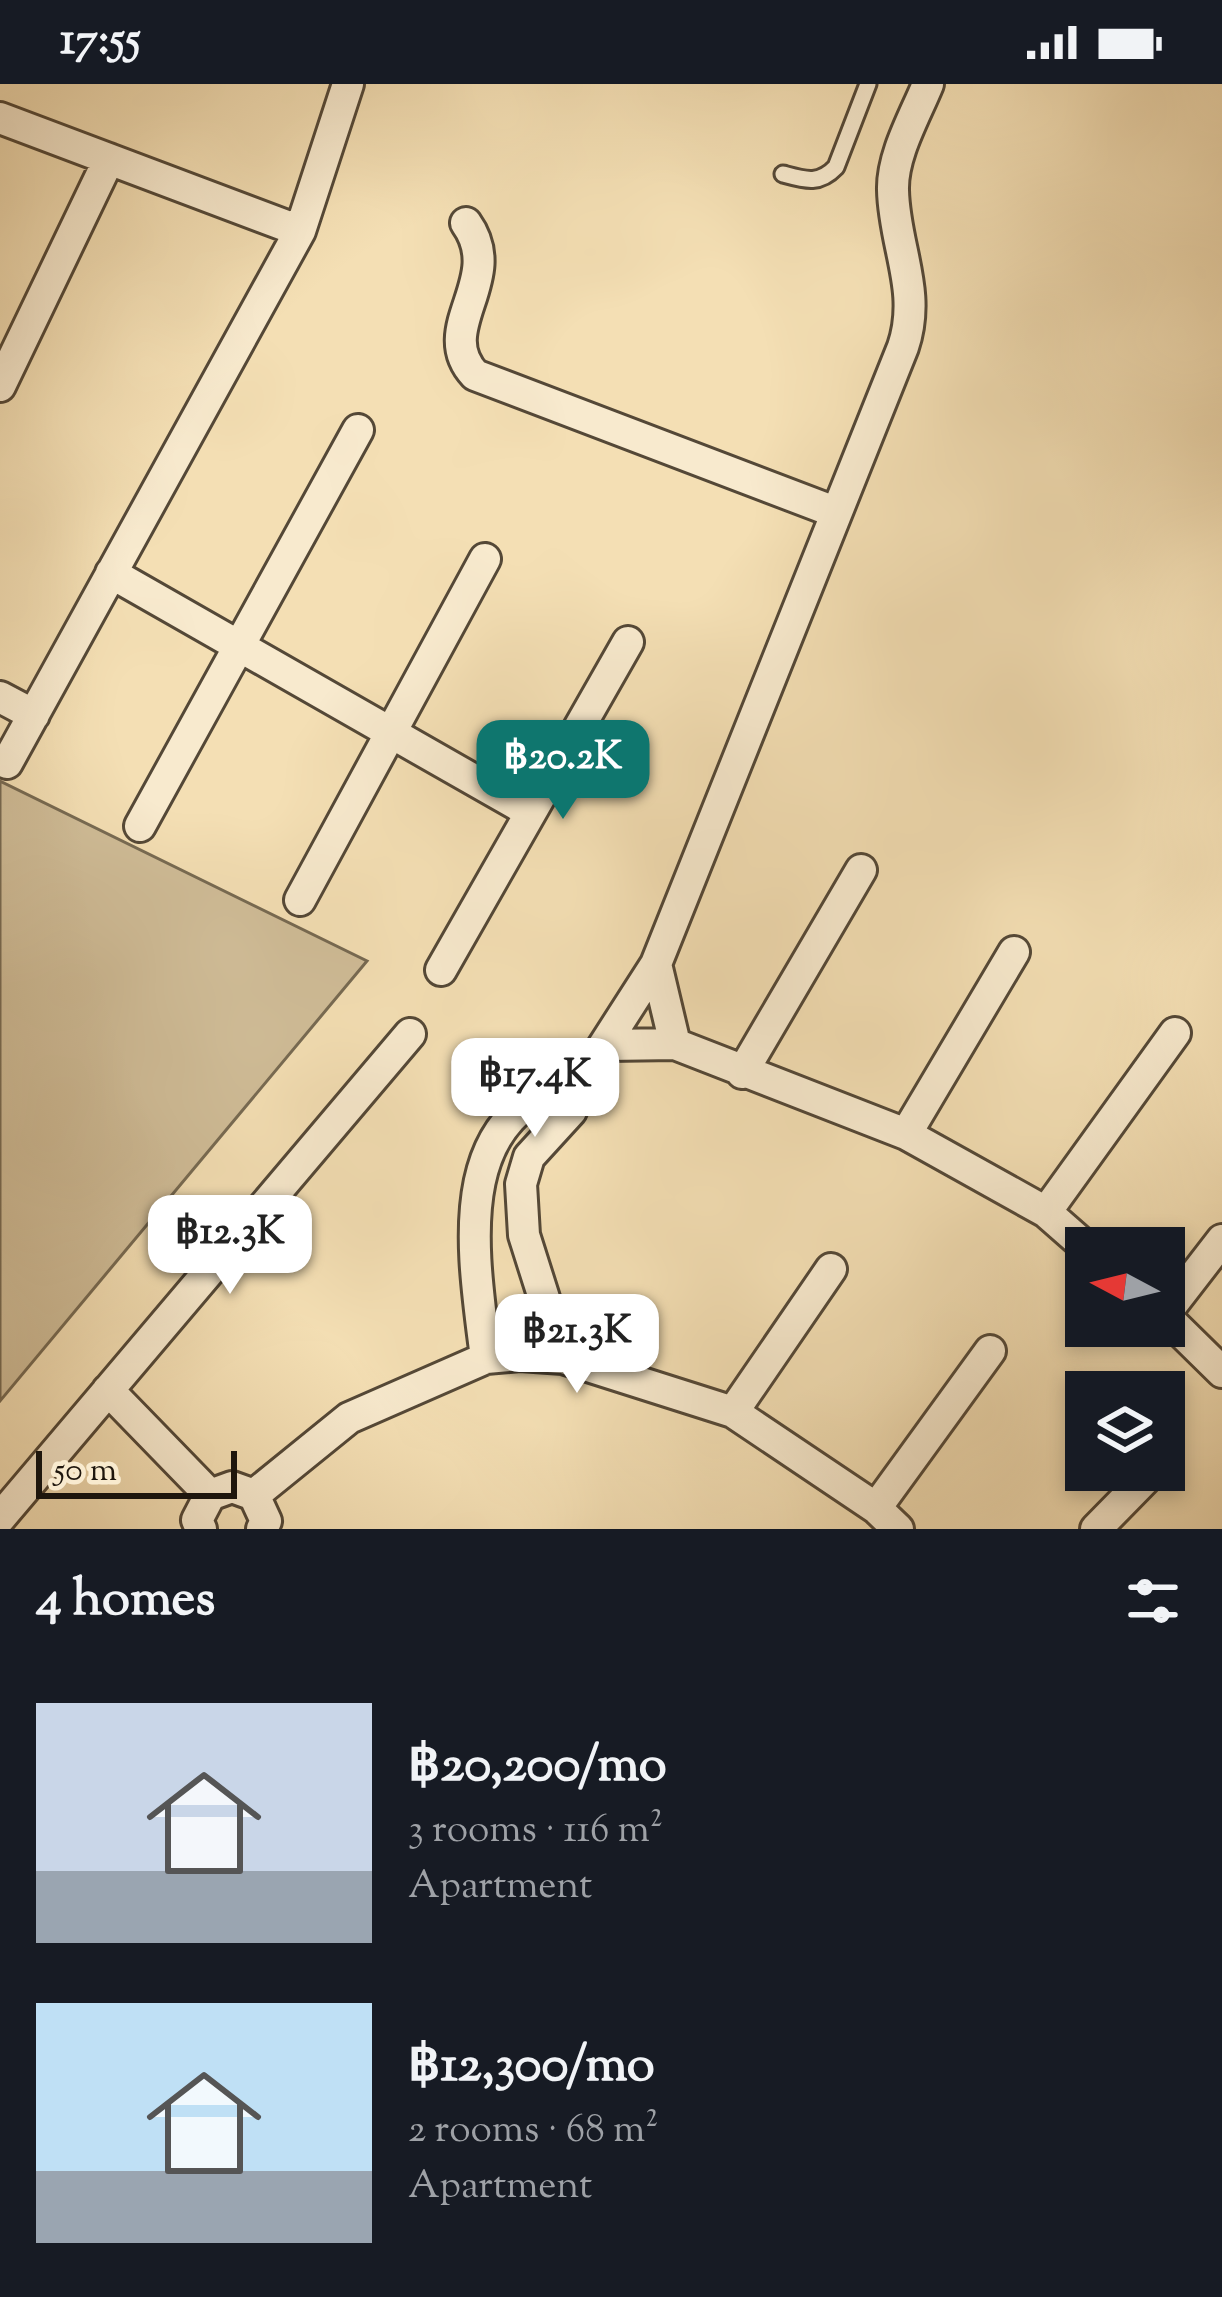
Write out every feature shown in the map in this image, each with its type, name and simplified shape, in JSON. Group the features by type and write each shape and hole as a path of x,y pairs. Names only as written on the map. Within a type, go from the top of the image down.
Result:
{"street":[{"path":"8,763 300,231 347,84"},
{"path":"563,1358 524,1235 521,1184 530,1157 571,1111 581,1081 656,964 913,316 892,189 896,164 928,84"},
{"path":"0,118 300,231"},
{"path":"0,386 109,159"},
{"path":"466,223 482,260 458,338 461,360 475,375 835,512"},
{"path":"140,826 358,430"},
{"path":"300,900 484,559"},
{"path":"111,573 530,812"},
{"path":"441,970 628,642"},
{"path":"0,697 34,715"},
{"path":"742,1073 861,870"},
{"path":"906,1134 1014,952"},
{"path":"656,964 675,1044"},
{"path":"1046,1212 1175,1033"},
{"path":"0,1518 410,1034"},
{"path":"608,1045 675,1044 906,1134 1046,1212 1065,1228"},
{"path":"486,1358 476,1239 477,1186 485,1157 517,1112 549,1088 581,1081"},
{"path":"1185,1288 1222,1240"},
{"path":"733,1412 831,1269"},
{"path":"1185,1336 1222,1372"},
{"path":"254,1495 349,1418 486,1358 563,1358 733,1412 887,1519 990,1351"},
{"path":"108,1390 210,1495"},
{"path":"201,1529 197,1520 210,1495 232,1487 254,1495 266,1521 262,1529"},
{"path":"1096,1529 1133,1491"}],"lane":[{"path":"783,174 805,181 827,176 836,167 868,84"}],"shaded area":[{"path":"0,781 367,961 0,1401"}]}
